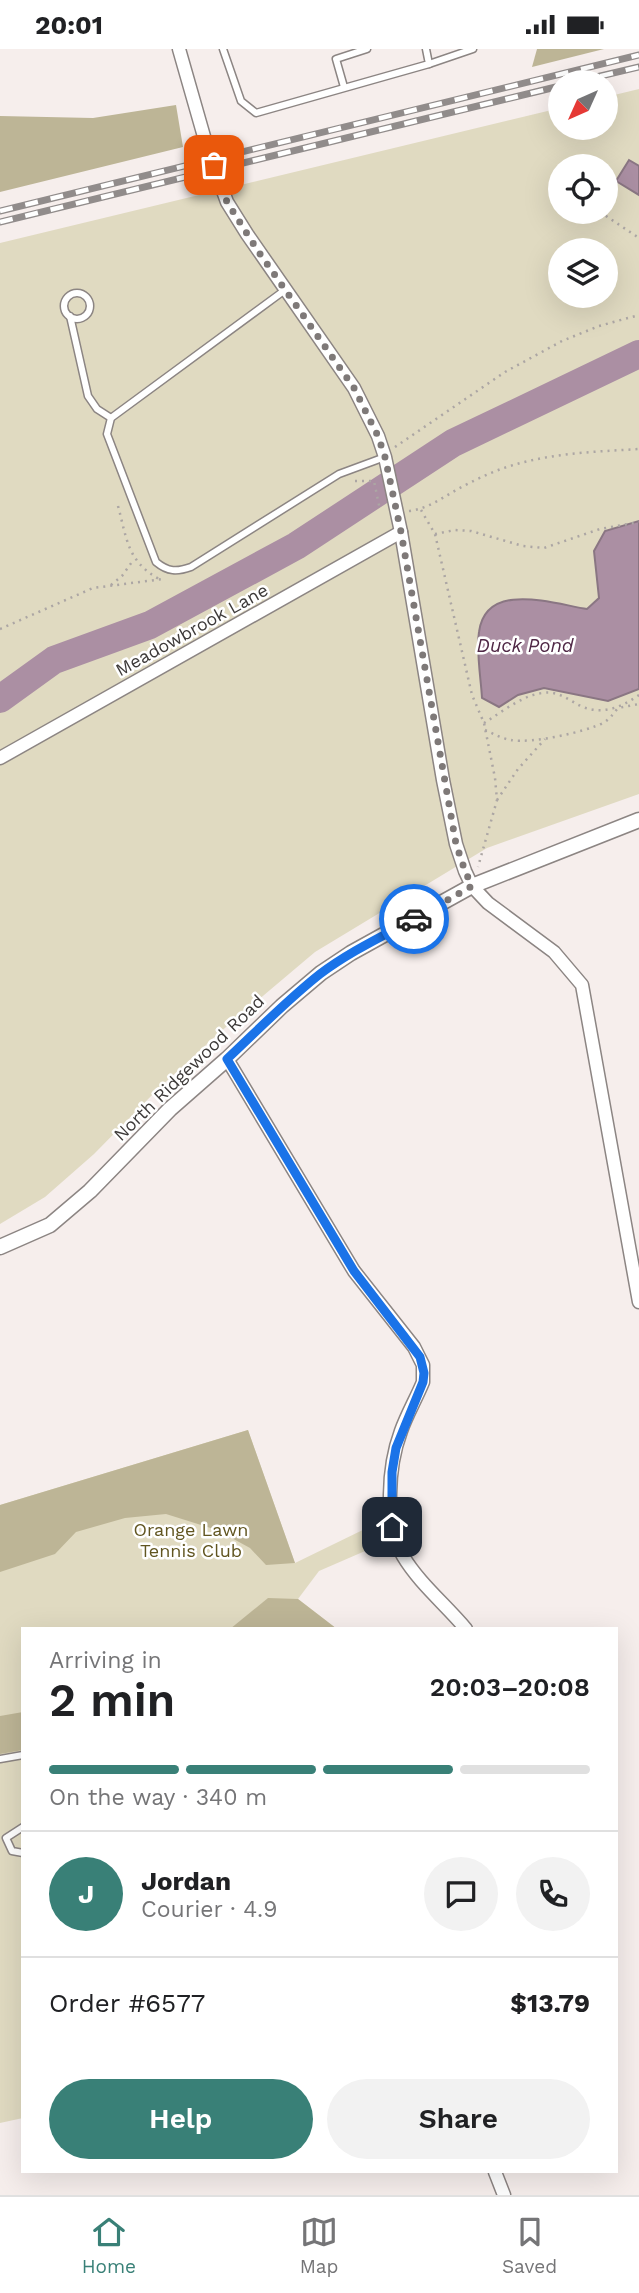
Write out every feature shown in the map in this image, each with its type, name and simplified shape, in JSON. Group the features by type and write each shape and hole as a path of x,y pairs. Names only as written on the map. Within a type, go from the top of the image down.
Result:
{"street":[{"path":"179,49 207,147 227,202 354,388 370,418 386,464 401,532 453,831 465,871 472,886 488,903 554,953 571,969 582,985 639,1302"},
{"name":"Meadowbrook Lane","path":"0,758 401,532"},
{"name":"North Ridgewood Road","path":"0,1247 50,1225 90,1191 170,1109 321,973 351,953 472,886 639,820"},
{"path":"227,1059 354,1271 420,1357 423,1382 400,1433 392,1472 393,1538 404,1559 464,1627"},
{"path":"495,2173 504,2195"}],"lane":[{"path":"223,49 241,101 256,113 429,64 450,53 473,49"},
{"path":"344,87 336,59 366,49"},
{"path":"426,49 429,64"},
{"path":"285,290 111,418 107,434 156,562 171,570 180,571 191,567 339,474 386,464"},
{"path":"70,316 78,318 88,312 89,300 83,294 71,295 65,301 65,309 70,316 88,396 97,409 111,418"},
{"path":"0,1759 21,1755"},
{"path":"21,1828 3,1839 12,1851 21,1853"}],"path":[{"path":"618,224 639,238"},
{"path":"395,447 505,372 562,341 639,314"},
{"path":"408,511 421,510 461,487 498,470 527,461 558,455 639,449"},
{"path":"374,481 380,510"},
{"path":"118,506 134,558 146,572 159,579"},
{"path":"421,510 435,534 472,695 484,723 497,800"},
{"path":"435,534 455,530 471,531 523,546 544,548 600,529 639,522"},
{"path":"111,585 122,576 134,558"},
{"path":"484,723 519,701 543,693 556,693 583,707 597,710 639,704"},
{"path":"485,730 510,740 546,738 600,724 639,695"},
{"path":"472,886 497,800 518,769 546,738"}],"green space":[{"path":"639,89 639,521 604,532 594,551 599,598 587,609 532,599 498,707 518,695 544,688 608,701 639,689 639,794 487,848 315,952 219,1033 158,1089 94,1154 45,1197 0,1224 0,243 548,111 548,140 618,140 618,94"},
{"name":"Orange Lawn Tennis Club","path":"248,1430 295,1563 373,1525 372,1548 319,1571 298,1599 334,1627 21,1627 21,2118 0,2123 0,1505"}],"shaded area":[{"path":"537,49 604,49 532,67"},
{"path":"176,105 183,147 0,192 0,116 93,118"},
{"path":"248,1430 295,1563 266,1565 250,1548 217,1530 166,1514 125,1518 76,1532 55,1554 0,1572 0,1505"},
{"path":"268,1598 298,1599 334,1627 232,1627"},
{"path":"21,1712 21,1750 0,1754 0,1716"}],"water":[{"path":"629,160 639,166 639,195 618,182"},
{"name":"Duck Pond","path":"639,521 639,689 608,701 544,688 518,695 499,707 482,698 478,640 484,616 494,606 523,599 587,609 599,598 594,551 605,531"}],"waterway":[{"path":"0,699 54,660 150,625 296,546 453,443 639,354"}],"railway":[{"path":"0,211 639,55"},
{"path":"618,72 639,67"},
{"path":"0,222 548,89"}],"way so far":[{"path":"214,165 227,202 247,234 354,388 366,409 385,457 401,532 443,780 456,844 472,886 414,919"}],"route":[{"path":"392,1527 392,1472 396,1448 423,1382 423,1365 403,1332 354,1271 227,1059 321,973 351,953 414,919"}]}
